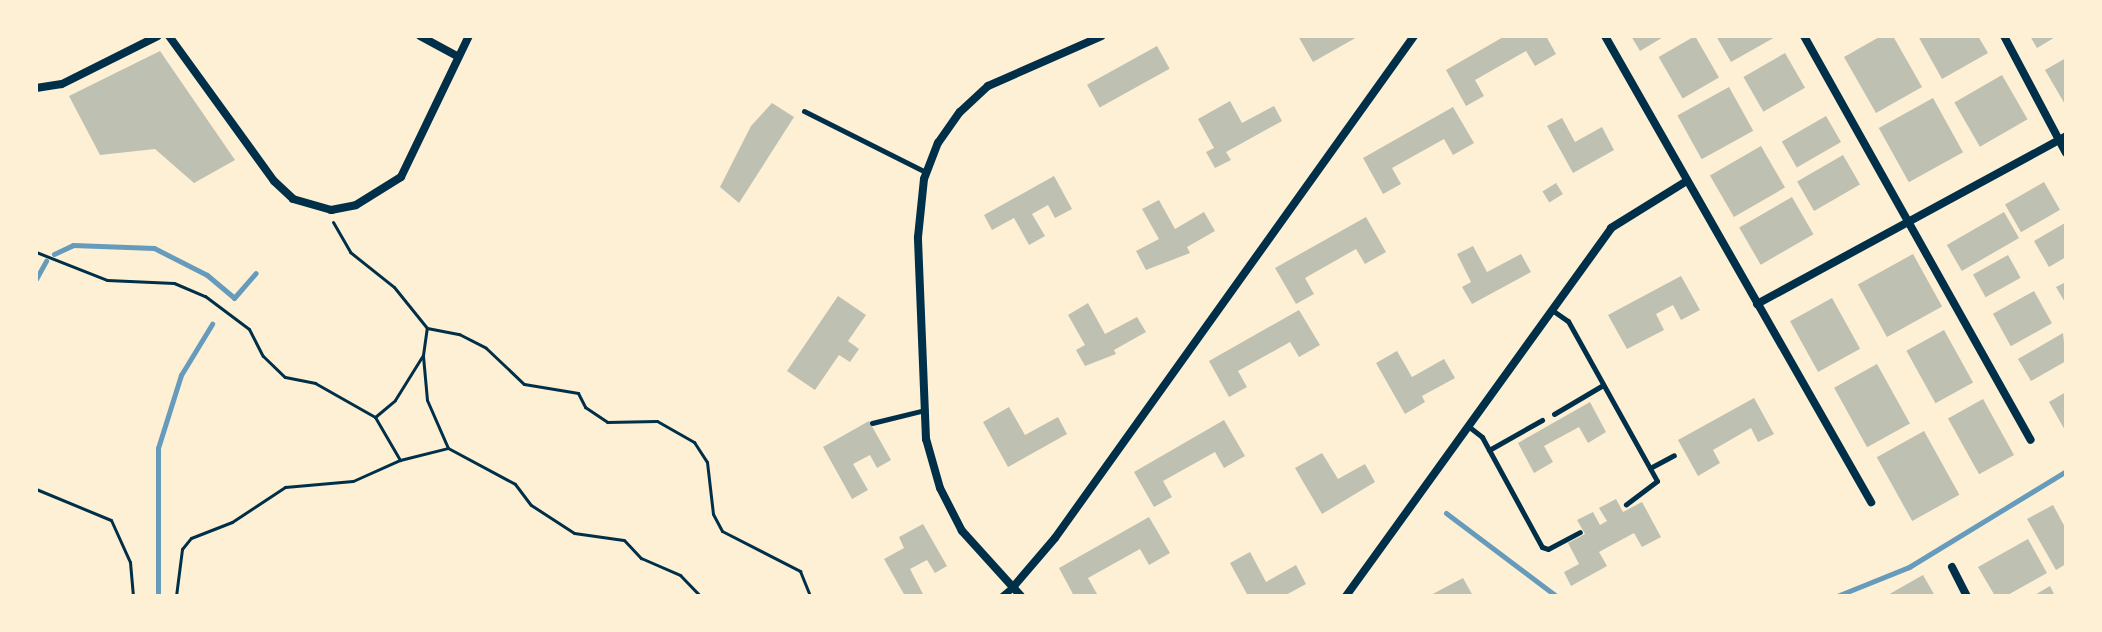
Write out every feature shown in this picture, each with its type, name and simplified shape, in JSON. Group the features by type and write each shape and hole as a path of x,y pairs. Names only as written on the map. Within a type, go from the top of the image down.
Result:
{"street":[{"path":"36,88 62,84 158,36"},
{"path":"169,36 274,181 293,199 331,210 356,205 401,177 469,36"},
{"path":"420,36 457,56"},
{"path":"1021,596 962,531 940,488 925,410 918,237 926,172 960,112 988,86 1102,36"},
{"path":"1002,596 1055,538 1414,36"},
{"path":"1605,36 1685,182 1871,502"},
{"path":"1804,36 2031,440"},
{"path":"2004,36 2062,138 2066,153"},
{"path":"1757,304 2062,138"},
{"path":"1346,596 1611,228 1685,182"},
{"path":"1952,567 1967,596"}],"lane":[{"path":"804,111 926,172"},
{"path":"1552,310 1568,321 1650,468 1656,487 1626,504"},
{"path":"1554,414 1603,385"},
{"path":"872,423 925,410"},
{"path":"1489,450 1542,420"},
{"path":"1468,426 1489,450 1544,549 1580,532"},
{"path":"1650,468 1674,455"}],"path":[{"path":"331,210 350,252 394,287 427,328 459,334 486,348 524,384 578,393 585,407 607,422 657,421 694,442 707,462 713,514 722,531 800,571 810,596"},
{"path":"36,252 107,280 174,283 205,296 249,329 263,356 285,377 315,383 375,417 400,460"},
{"path":"427,328 423,355 427,400 448,448 515,484 531,505 574,533 624,540 641,558 680,575 700,596"},
{"path":"375,417 395,400 423,355"},
{"path":"176,596 182,549 191,538 232,522 285,487 353,481 400,460 448,448"},
{"path":"36,489 111,520 130,562 133,596"}],"building":[{"path":"1298,36 1359,36 1313,62"},
{"path":"1505,36 1546,36 1556,54 1535,66 1526,51 1475,80 1484,96 1466,106 1446,70"},
{"path":"1631,36 1665,36 1640,51"},
{"path":"1695,36 1719,78 1683,99 1659,57"},
{"path":"1716,36 1777,36 1731,62"},
{"path":"1881,36 1893,36 1922,87 1876,113 1844,57"},
{"path":"1918,36 1978,36 1988,53 1942,79"},
{"path":"2030,36 2057,36 2037,48"},
{"path":"1157,46 1170,69 1100,108 1087,85"},
{"path":"160,51 235,160 194,183 155,149 100,155 69,96"},
{"path":"1785,53 1805,88 1763,112 1743,77"},
{"path":"2066,58 2066,106 2045,70"},
{"path":"2002,75 2028,119 1980,147 1954,102"},
{"path":"1729,87 1753,131 1702,159 1677,116"},
{"path":"1933,98 1963,152 1909,182 1879,128"},
{"path":"1230,101 1242,123 1274,106 1282,121 1226,152 1231,160 1215,168 1206,152 1214,148 1198,119"},
{"path":"772,103 794,117 739,203 720,187 751,126"},
{"path":"1453,107 1474,143 1453,155 1444,139 1392,168 1401,184 1383,194 1363,158"},
{"path":"1826,116 1841,142 1797,167 1782,142"},
{"path":"1562,118 1575,142 1602,127 1614,150 1573,173 1547,126"},
{"path":"1761,146 1785,188 1734,217 1710,176"},
{"path":"1843,155 1860,184 1814,211 1797,182"},
{"path":"1054,176 1072,209 1055,218 1048,205 1032,214 1045,236 1029,245 1014,218 992,230 984,215"},
{"path":"2044,182 2060,210 2021,232 2005,204"},
{"path":"1556,183 1563,194 1549,203 1542,191"},
{"path":"1792,197 1814,234 1761,265 1739,228"},
{"path":"1159,200 1175,229 1204,212 1215,231 1187,247 1190,253 1146,270 1136,251 1159,239 1142,209"},
{"path":"2004,212 2019,238 1962,271 1947,245"},
{"path":"1366,217 1386,252 1365,264 1356,249 1305,278 1314,294 1296,304 1275,268"},
{"path":"2065,223 2066,257 2049,267 2034,241"},
{"path":"1473,246 1487,272 1521,254 1531,272 1472,304 1462,287 1471,282 1457,254"},
{"path":"1913,254 1942,306 1887,337 1858,285"},
{"path":"2008,255 2021,278 1986,297 1973,274"},
{"path":"1681,276 1700,310 1681,320 1673,305 1656,314 1664,330 1627,349 1608,315"},
{"path":"2066,282 2066,304 2056,287"},
{"path":"2034,291 2052,323 2011,346 1993,314"},
{"path":"838,296 866,315 848,341 859,349 850,362 839,355 815,390 787,371"},
{"path":"1832,298 1860,349 1818,372 1790,321"},
{"path":"1088,303 1105,334 1137,317 1146,332 1114,350 1116,354 1085,366 1076,350 1085,345 1068,315"},
{"path":"1299,310 1320,345 1299,357 1290,342 1238,371 1247,387 1229,397 1209,361"},
{"path":"1944,330 1973,382 1935,403 1906,351"},
{"path":"2063,333 2066,361 2031,381 2018,359"},
{"path":"1397,351 1412,377 1444,359 1455,378 1422,396 1425,402 1405,414 1376,363"},
{"path":"1877,364 1910,423 1867,447 1834,388"},
{"path":"2066,392 2066,432 2049,402"},
{"path":"1754,398 1774,434 1758,442 1751,428 1713,450 1720,463 1698,476 1678,440"},
{"path":"1983,399 2014,455 1979,474 1948,418"},
{"path":"1590,402 1606,432 1588,443 1579,427 1544,446 1553,462 1534,473 1518,443"},
{"path":"1009,407 1025,435 1058,417 1067,434 1008,467 983,422"},
{"path":"1224,420 1245,456 1224,468 1215,452 1163,481 1172,497 1154,507 1134,472"},
{"path":"869,421 891,460 877,468 870,455 853,464 868,490 852,499 823,447"},
{"path":"1924,431 1959,495 1912,521 1877,457"},
{"path":"1322,453 1338,479 1365,464 1375,482 1322,514 1295,468"},
{"path":"1616,499 1623,512 1642,502 1661,537 1642,547 1634,533 1599,552 1607,566 1571,586 1564,572 1579,564 1568,543 1585,534 1577,520 1593,512 1600,525 1607,521 1599,508"},
{"path":"2053,505 2066,529 2066,564 2056,570 2027,519"},
{"path":"1149,517 1170,553 1149,565 1140,549 1088,578 1097,594 1074,596 1059,568"},
{"path":"923,524 947,566 935,573 927,560 910,569 924,596 905,596 884,559 904,548 899,537"},
{"path":"2028,539 2047,573 2006,596 1995,596 1978,567"},
{"path":"1250,552 1266,582 1296,565 1306,584 1284,596 1248,596 1230,563"},
{"path":"1923,575 1935,596 1886,596"},
{"path":"1463,578 1473,596 1429,596"},
{"path":"2050,586 2055,596 2033,596"}],"waterway":[{"path":"54,254 73,245 154,248 207,275 234,298 256,273"},
{"path":"36,279 46,261"},
{"path":"158,596 158,448 181,375 212,324"},
{"path":"1837,596 1909,567 2066,471"},
{"path":"1446,513 1556,596"}]}
